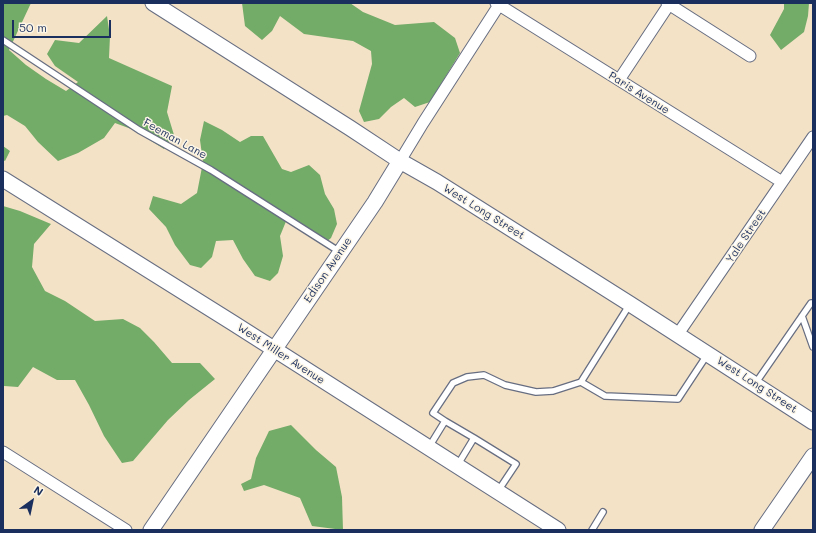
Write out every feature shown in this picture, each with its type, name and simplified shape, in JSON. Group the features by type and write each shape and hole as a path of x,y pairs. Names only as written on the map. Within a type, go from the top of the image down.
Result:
{"street":[{"name":"West Long Street","path":"153,3 344,123 400,161 437,182 708,353 813,422"},
{"path":"619,80 668,3 750,56"},
{"name":"Edison Avenue","path":"151,530 375,202 498,4"},
{"name":"Paris Avenue","path":"498,4 782,182"},
{"name":"Yale Street","path":"678,334 813,137"},
{"name":"West Miller Avenue","path":"3,179 558,530"},
{"path":"3,452 126,530"},
{"path":"762,530 813,456"}],"lane":[{"name":"Feeman Lane","path":"3,40 138,130 211,170 340,252"},
{"path":"755,384 811,303 813,303"},
{"path":"498,492 516,464 434,413 453,383 467,377 484,375 505,385 536,392 553,391 581,382 630,304"},
{"path":"802,316 813,347"},
{"path":"581,382 605,396 678,399 708,353"},
{"path":"429,448 445,421"},
{"path":"457,466 474,438"},
{"path":"592,530 603,512"}],"green space":[{"path":"3,3 31,3 9,50 26,65 66,91 78,82 55,66 47,54 55,40 79,43 107,16 110,36 109,58 172,86 167,112 174,135 164,149 134,130 115,123 104,138 78,153 58,161 38,142 25,126 7,115 3,116"},
{"path":"242,3 350,3 363,12 395,25 434,22 455,38 460,53 430,102 415,107 404,98 391,107 379,119 364,122 359,111 372,64 371,51 353,41 304,34 280,16 272,31 262,40 245,26"},
{"path":"784,3 809,3 808,16 804,32 781,50 770,35 784,9"},
{"path":"204,121 222,130 240,142 251,136 263,136 282,169 291,172 309,165 320,175 325,194 334,209 337,224 331,238 325,243 287,219 280,236 283,256 278,273 270,281 255,276 243,259 233,240 216,241 212,257 201,268 190,265 175,245 166,227 149,209 153,196 181,204 197,193 203,162 200,140"},
{"path":"3,146 10,151 5,161 3,160"},
{"path":"3,206 20,211 51,224 34,244 32,267 45,291 65,301 95,321 123,319 140,328 172,363 200,363 215,379 189,400 168,420 133,461 122,463 104,436 75,380 57,380 33,367 18,387 4,386"},
{"path":"291,425 316,450 336,467 342,497 343,530 312,526 300,498 264,485 244,491 241,484 251,479 256,458 269,431"}]}
